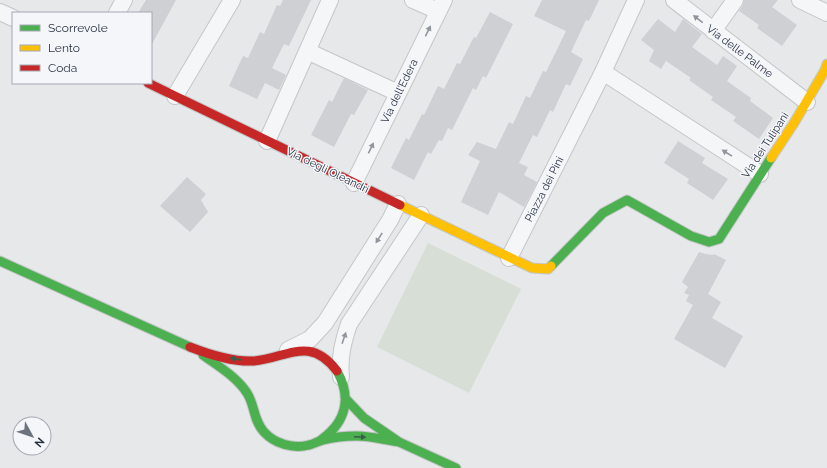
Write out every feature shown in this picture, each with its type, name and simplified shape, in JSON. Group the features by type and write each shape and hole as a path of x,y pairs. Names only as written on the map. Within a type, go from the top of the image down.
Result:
{"street":[{"path":"118,12 124,0"},
{"path":"175,96 232,0"},
{"path":"267,141 330,0"},
{"path":"413,0 441,5"},
{"name":"Piazza dei Pini","path":"509,258 603,72 636,0"},
{"name":"Via delle Palme","path":"674,0 806,102"},
{"path":"714,31 735,0"},
{"path":"800,0 827,13"},
{"name":"Via dell'Edera","path":"354,183 441,5"},
{"path":"307,51 398,93"},
{"name":"Via dei Tulipani","path":"509,258 532,268 548,269 603,214 627,200 691,236 709,242 719,239 794,123 827,64"},
{"path":"603,72 760,174"},
{"name":"Via degli Oleandri","path":"150,84 509,258"},
{"path":"260,370 264,364 310,339 325,323 390,220 398,204"},
{"path":"0,260 192,348 216,364 234,379 246,392 253,414 259,426 269,437 281,443 294,446 308,445 321,440 331,433 339,423 344,412 346,399 340,365 342,345 349,324 421,215"},
{"path":"192,348 233,359 254,361 296,350 310,352 322,357 333,366 341,377"},
{"path":"250,401 251,388"},
{"path":"346,399 364,418 399,442 456,468"},
{"path":"321,440 359,436 399,442"}],"shaded area":[{"path":"428,243 521,289 469,393 377,347"}],"building":[{"path":"146,0 176,0 152,44 152,12 139,12"},
{"path":"283,0 311,0 289,46 284,44 272,68 286,75 279,90 265,83 257,99 229,86 243,56 248,58 260,32 264,34 277,5 280,6"},
{"path":"542,0 599,0 589,21 586,20 571,52 583,59 570,86 566,84 553,112 550,110 537,137 533,135 519,163 528,167 524,175 537,182 530,196 524,207 499,192 488,215 461,202 480,161 468,155 477,142 496,149 509,122 513,124 526,96 530,98 543,71 546,72 566,31 534,16"},
{"path":"744,0 778,0 772,7 797,25 782,46 757,28 759,25 739,11"},
{"path":"490,12 513,24 486,78 483,76 476,90 473,88 452,130 448,128 442,141 439,140 431,154 428,152 414,180 391,168 406,138 409,140 422,114 424,115 438,86 444,89 457,63 460,64 474,37 476,38"},
{"path":"658,19 675,32 683,19 702,34 692,47 717,65 723,56 737,66 727,81 751,98 750,101 773,118 759,139 733,121 736,117 711,100 713,97 689,80 691,78 666,61 661,69 649,61 654,50 641,40"},
{"path":"344,78 368,90 354,115 351,114 334,147 311,135 329,100 332,102"},
{"path":"678,141 705,158 702,163 728,179 713,200 687,183 689,179 664,163"},
{"path":"187,177 206,194 201,200 208,212 190,232 160,206"},
{"path":"699,252 714,254 726,260 708,294 721,302 712,318 743,336 725,368 674,339 693,305 686,301 689,295 684,293 688,287 682,282"}],"traffic: fast":[{"path":"551,266 603,213 627,200 691,236 709,242 719,239 771,158"},
{"path":"0,261 190,347"},
{"path":"203,355 227,372 243,387 250,398 260,427 273,440 291,446 311,445 321,440 344,436 373,437 399,442"},
{"path":"321,440 336,425 344,409 344,391 342,381 337,371"},
{"path":"346,399 364,418 399,442 456,468"}],"traffic: slow":[{"path":"771,158 794,123 827,64"},
{"path":"400,205 532,268 548,269 551,266"}],"traffic: jam":[{"path":"150,84 400,205"},
{"path":"190,347 221,357 246,361 265,359 297,351 307,351 317,354 327,360 337,371"}]}
